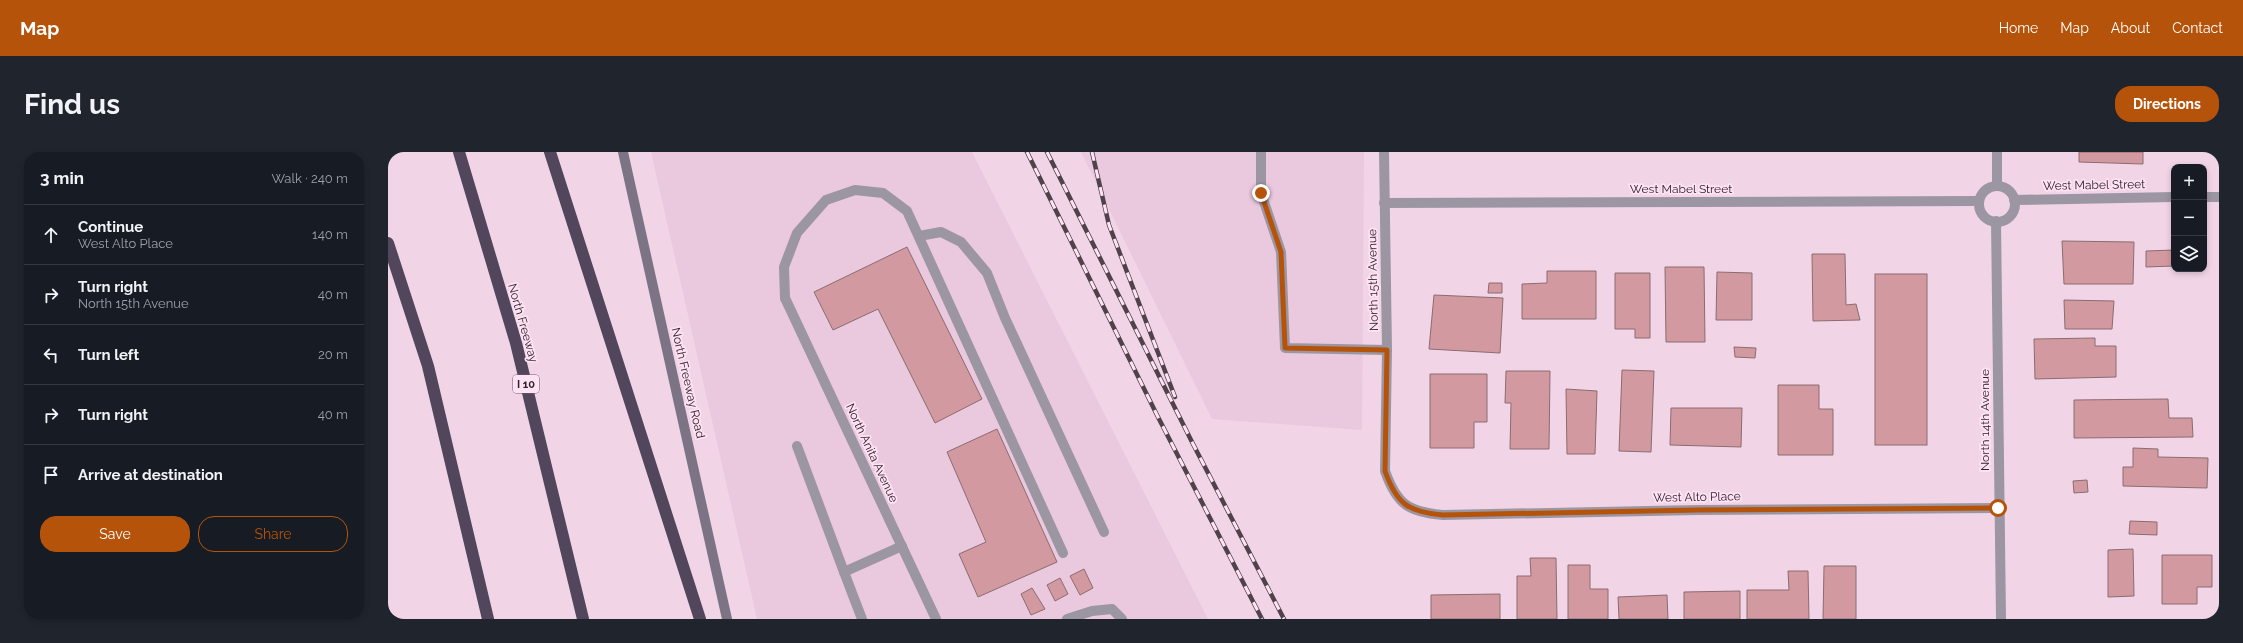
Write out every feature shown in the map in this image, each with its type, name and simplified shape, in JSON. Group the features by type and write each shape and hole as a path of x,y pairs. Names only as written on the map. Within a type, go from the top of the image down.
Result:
{"highway":[{"name":"North Freeway","path":"459,152 516,343 583,619"},
{"path":"550,152 700,619"},
{"path":"388,243 428,366 488,619"}],"main road":[{"name":"North Freeway Road","path":"623,152 727,619"}],"street":[{"path":"1261,152 1261,193 1281,252 1285,348 1387,350"},
{"name":"North 15th Avenue","path":"1384,152 1387,350 1385,471 1391,487 1399,500"},
{"path":"1997,152 1997,186"},
{"path":"1997,186 2006,189 2014,200 2014,209 2011,214 2002,221 1996,222 1985,217 1981,213 1979,201 1984,190 1997,186"},
{"name":"North Anita Avenue","path":"919,236 907,211 883,193 855,190 826,200 797,233 784,267 785,298 936,619"},
{"name":"West Mabel Street","path":"2014,200 2171,197"},
{"path":"2207,197 2219,197"},
{"name":"West Mabel Street","path":"1384,203 1979,201"},
{"name":"North 14th Avenue","path":"1996,222 1998,508 2001,619"},
{"path":"1063,552 919,236 941,232 961,242 987,273 1005,318 1104,532"},
{"path":"797,446 862,619"},
{"name":"West Alto Place","path":"1399,500 1412,510 1443,515 1690,510 1998,508"},
{"path":"844,572 902,546"},
{"path":"1066,619 1092,611 1112,609 1122,619"}],"shaded area":[{"path":"651,152 972,152 1208,619 757,619"},
{"path":"1081,152 1364,152 1362,430 1212,419"}],"building":[{"path":"2079,152 2143,152 2143,164 2079,162"},
{"path":"2062,241 2134,242 2133,284 2064,284"},
{"path":"907,247 982,399 935,423 878,309 833,330 814,292"},
{"path":"2171,250 2171,266 2146,267 2146,251"},
{"path":"1812,254 1845,254 1846,305 1856,304 1860,320 1813,321"},
{"path":"1665,267 1704,267 1705,342 1666,342"},
{"path":"1547,271 1596,271 1596,319 1522,319 1522,284 1547,283"},
{"path":"1717,272 1752,273 1752,320 1716,320"},
{"path":"1615,273 1650,273 1650,338 1635,338 1635,329 1615,329"},
{"path":"1875,274 1927,274 1927,445 1875,445"},
{"path":"1489,283 1502,283 1502,293 1488,293"},
{"path":"1434,295 1503,298 1500,353 1429,349"},
{"path":"2064,300 2114,301 2112,329 2065,329"},
{"path":"2095,338 2095,346 2116,346 2116,377 2035,379 2034,339"},
{"path":"1734,347 1756,348 1755,358 1735,357"},
{"path":"1622,370 1654,371 1651,452 1619,451"},
{"path":"1506,371 1550,371 1549,449 1510,449 1511,403 1505,403"},
{"path":"1430,374 1487,374 1487,422 1474,422 1474,448 1430,448"},
{"path":"1778,385 1819,385 1819,409 1833,409 1833,455 1778,455"},
{"path":"1566,389 1597,391 1595,454 1567,454"},
{"path":"2168,399 2169,418 2192,418 2193,437 2074,438 2074,400"},
{"path":"1671,408 1742,408 1741,447 1670,445"},
{"path":"997,429 1057,562 978,597 959,554 986,542 947,452"},
{"path":"2133,448 2158,449 2158,457 2208,458 2207,488 2123,486 2123,467 2133,467"},
{"path":"2087,480 2088,492 2074,493 2073,481"},
{"path":"2130,521 2157,522 2157,535 2129,534"},
{"path":"2133,549 2134,596 2108,597 2108,550"},
{"path":"2162,555 2212,555 2212,587 2197,587 2197,604 2162,604"},
{"path":"1530,558 1556,558 1557,619 1517,619 1517,576 1531,576"},
{"path":"1568,565 1590,565 1590,589 1608,589 1608,619 1568,619"},
{"path":"1824,566 1856,566 1856,619 1823,619"},
{"path":"1084,569 1093,588 1080,595 1070,576"},
{"path":"1788,571 1808,571 1809,619 1747,619 1747,590 1789,590"},
{"path":"1060,578 1068,594 1055,601 1047,585"},
{"path":"1032,588 1045,609 1031,615 1021,594"},
{"path":"1740,591 1740,619 1684,619 1684,592"},
{"path":"1500,594 1500,619 1431,619 1431,595"},
{"path":"1667,595 1668,619 1619,619 1618,597"}],"railway":[{"path":"1027,152 1158,417 1262,619"},
{"path":"1047,152 1193,444 1284,619"},
{"path":"1092,152 1109,225 1175,397"}],"route":[{"path":"1261,193 1281,252 1285,348 1387,350 1385,471 1391,487 1399,500 1412,510 1443,515 1698,510 1998,508"}]}
